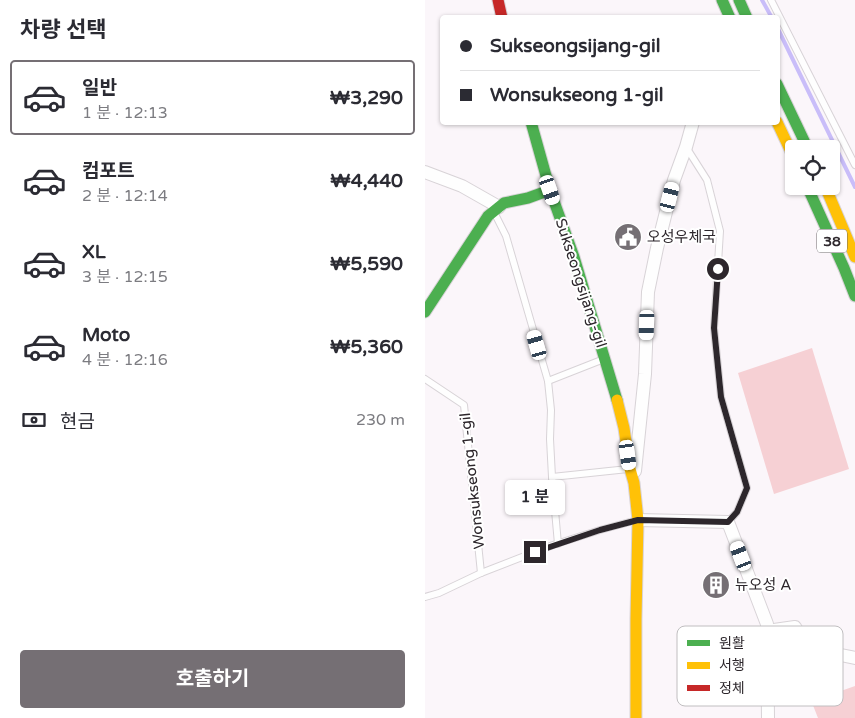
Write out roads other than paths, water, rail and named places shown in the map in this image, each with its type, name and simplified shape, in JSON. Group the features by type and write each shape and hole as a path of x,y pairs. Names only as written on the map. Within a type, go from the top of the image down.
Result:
{"street":[{"path":"497,0 501,15"},
{"path":"722,0 729,15"},
{"path":"739,0 746,15"},
{"path":"780,90 804,140"},
{"name":"Sukseongsijang-gil","path":"532,125 550,190 605,358 624,428 634,483 638,520 637,718"},
{"name":"Sukseongsijang-gil","path":"634,483 644,383 648,292 674,180 687,147 692,125"},
{"path":"778,125 786,140"},
{"path":"425,172 462,186 496,209"},
{"path":"425,312 488,216 504,203 528,198 550,190"},
{"name":"38","path":"811,195 855,296"},
{"name":"38","path":"829,195 855,257"},
{"path":"638,520 728,522 767,626"}],"lane":[{"path":"771,0 779,15"},
{"path":"780,18 855,165"},
{"path":"687,147 707,180 720,230 714,328 721,397 747,488 737,512 728,522"},
{"path":"496,209 506,236 548,381 557,544"},
{"name":"Sukseongsijang-gil","path":"548,381 605,358"},
{"name":"Wonsukseong 1-gil","path":"425,379 464,405 481,573"},
{"path":"552,477 630,469"},
{"name":"Wonsukseong 1-gil","path":"425,597 439,593 481,573 557,544 638,520"}],"waterway":[{"path":"762,0 770,15"},
{"path":"780,33 855,187"}],"place":[{"name":"오성우체국","path":"628,237"},
{"name":"뉴오성 A","path":"716,585"}]}
